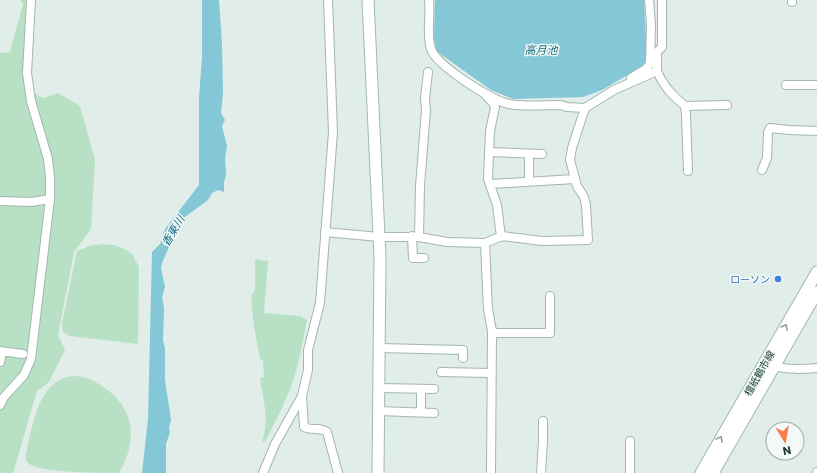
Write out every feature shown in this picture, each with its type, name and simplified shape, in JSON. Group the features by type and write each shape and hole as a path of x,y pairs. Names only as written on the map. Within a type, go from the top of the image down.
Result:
{"street":[{"path":"0,404 4,397 24,375 31,359 50,199 48,159 32,101 27,73 31,0"},
{"path":"263,473 275,444 302,396 308,370 308,350 320,303 332,132 328,0"},
{"path":"368,0 380,257 378,473"},
{"path":"429,0 430,44 434,56 460,78 482,92 508,104 561,105 585,102 657,71"},
{"path":"561,105 567,108 584,108 646,69 650,64 651,25 648,0"},
{"path":"662,0 662,47 657,52 657,71 670,93 684,106 686,115 688,171"},
{"path":"424,258 413,258 416,237 428,72"},
{"path":"786,85 817,85"},
{"path":"482,92 494,104 495,108 490,131 488,179 497,205 501,237"},
{"path":"684,106 727,105"},
{"path":"325,232 379,237 416,237 447,242 485,243 501,237 542,240 588,240 585,201 577,186 570,160 584,108"},
{"path":"762,170 767,158 768,132 770,128 817,131"},
{"path":"489,152 542,154"},
{"path":"529,154 529,181"},
{"path":"490,184 575,179"},
{"path":"0,201 31,202 50,199"},
{"path":"485,243 488,309 492,333 490,473"},
{"name":"檀紙鶴市線","path":"701,473 817,272"},
{"name":"檀紙鶴市線","path":"712,473 817,292"},
{"path":"492,333 550,333 550,296"},
{"path":"379,348 463,350 463,358"},
{"path":"0,362 1,352 23,354"},
{"path":"774,366 794,369 817,368"},
{"path":"441,372 491,373"},
{"path":"379,388 434,389"},
{"path":"421,389 421,412"},
{"path":"302,396 304,427 324,430 327,432 338,473"},
{"path":"378,411 434,412"},
{"path":"541,473 543,421"},
{"path":"630,441 630,473"}],"green space":[{"path":"20,0 27,0 27,90 43,98 58,93 80,106 95,160 91,229 74,252 58,335 65,350 49,382 37,391 13,473 0,473 0,53 10,52 23,4"},
{"path":"102,244 114,245 126,250 132,254 139,267 138,344 70,336 63,332 62,323 77,251 89,246"},
{"path":"255,259 268,261 264,313 300,316 307,320 300,356 291,387 265,442 262,441 266,418 260,378 264,377 263,360 260,359 254,326 251,296 255,290"},
{"path":"72,376 86,378 106,389 116,397 128,417 131,439 125,462 119,473 57,471 34,466 26,461 26,454 38,406 51,386 60,380"}],"water":[{"name":"香東川","path":"202,0 219,0 223,93 221,113 225,120 222,126 227,146 225,158 226,175 224,192 218,190 212,193 208,200 181,220 162,263 161,269 165,287 162,297 164,309 163,341 165,348 165,380 171,420 169,427 170,432 166,444 166,473 142,473 148,419 152,252 160,244 165,229 199,185 199,98 202,57"},
{"name":"高月池","path":"435,0 644,0 647,57 643,66 602,90 583,97 513,99 491,90 437,51 434,39"}],"place":[{"name":"ローソン","path":"778,279"}]}
